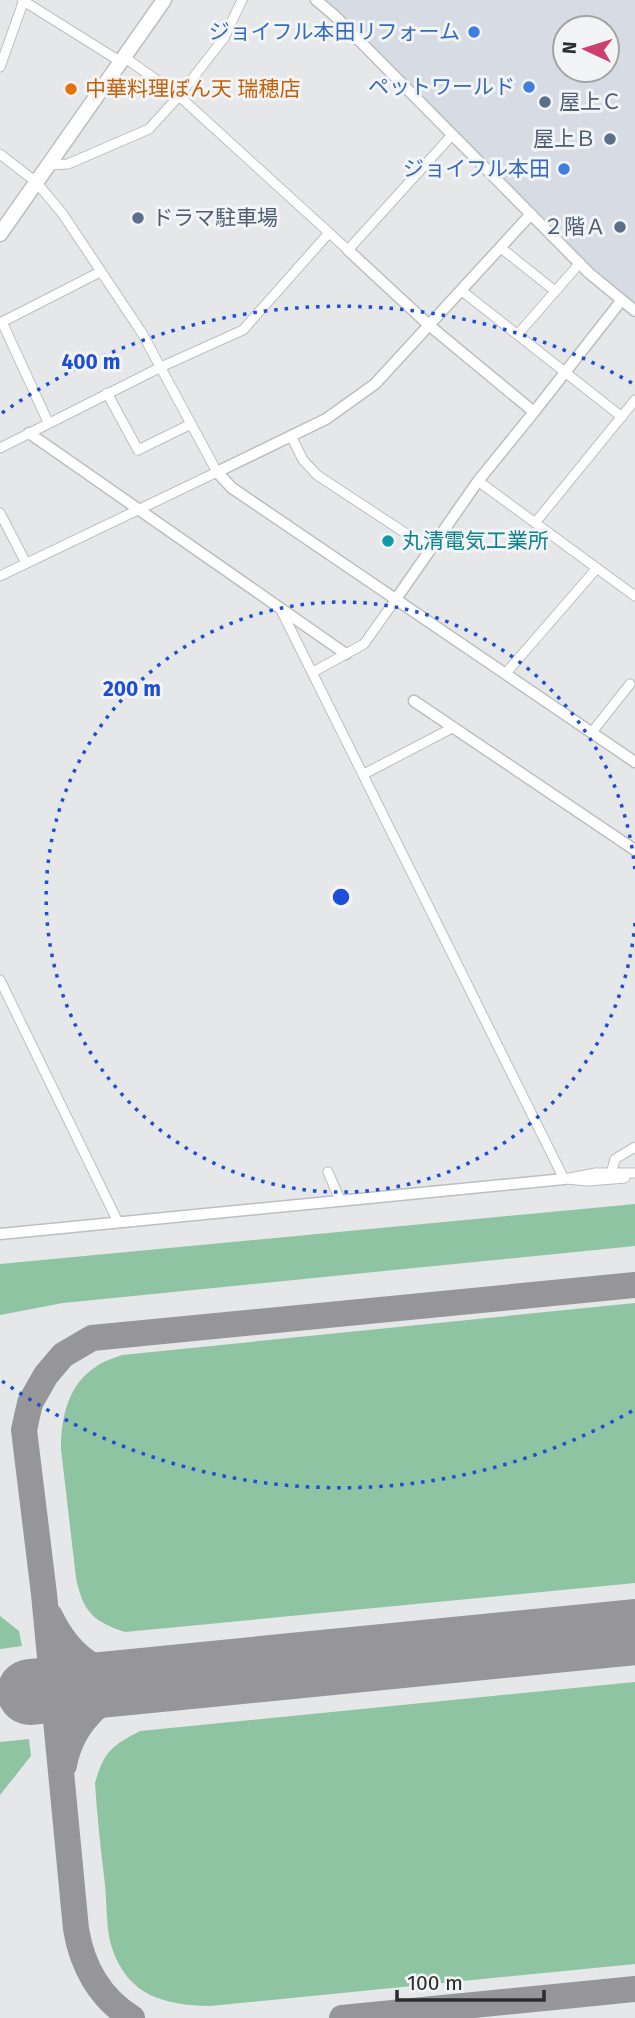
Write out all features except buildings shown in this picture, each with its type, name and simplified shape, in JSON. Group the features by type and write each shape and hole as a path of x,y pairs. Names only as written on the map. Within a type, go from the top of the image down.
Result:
{"main road":[{"path":"1,232 164,0"}],"street":[{"path":"0,67 23,0 179,96 430,326 534,412"},
{"path":"49,164 68,164 138,135 159,120 224,38 242,0"},
{"path":"316,0 580,263 635,311"},
{"path":"348,250 452,135"},
{"path":"0,154 36,182 62,213 142,333 216,472 232,488 635,762"},
{"path":"0,576 334,414 375,384 531,214"},
{"path":"0,448 107,393 243,330 328,234"},
{"path":"501,248 555,291"},
{"path":"518,334 580,263"},
{"path":"48,422 1,322 100,272"},
{"path":"462,291 622,417"},
{"path":"313,673 365,644 478,481 621,301"},
{"path":"107,393 138,450 191,424"},
{"path":"535,523 635,400"},
{"path":"29,433 346,653"},
{"path":"291,436 303,460 317,475 431,550"},
{"path":"478,481 635,596"},
{"path":"0,513 26,563"},
{"path":"506,673 597,568"},
{"path":"280,606 564,1179"},
{"path":"592,732 630,684"},
{"path":"414,701 635,850"},
{"path":"364,774 454,727"},
{"path":"0,980 118,1222"},
{"path":"610,1176 615,1159 635,1147"},
{"path":"328,1172 340,1200"},
{"path":"0,1234 564,1179 576,1181 635,1175"}],"shaded area":[{"name":"ジョイフル本田","path":"327,0 635,0 635,306 592,269"}],"green space":[{"path":"635,1204 635,1246 63,1303 0,1315 0,1264"},
{"path":"635,1303 635,1583 125,1632 104,1624 86,1607 76,1578 61,1437 65,1413 73,1392 87,1373 100,1364 122,1355"},
{"path":"0,1616 19,1631 22,1646 0,1649"},
{"path":"635,1682 635,1964 210,2006 178,2003 150,1995 128,1977 119,1964 109,1933 95,1783 110,1751 130,1736 140,1731"},
{"path":"29,1739 31,1756 0,1795 0,1742"}],"taxiway":[{"path":"132,2018 111,2001 94,1980 83,1956 76,1929 44,1594 24,1430 30,1403 46,1375 63,1355 92,1338 635,1285"},
{"path":"50,1616 68,1645 91,1665 119,1676 153,1680"},
{"path":"64,1765 74,1735 92,1711 117,1693 145,1682"},
{"path":"342,2018 635,1989"}],"runway":[{"path":"30,1692 635,1632"}],"place":[{"name":"ジョイフル本田リフォーム","path":"474,32"},
{"name":"ペットワールド","path":"529,87"},
{"name":"中華料理ぼん天 瑞穂店","path":"71,89"},
{"name":"屋上Ｃ","path":"545,102"},
{"name":"屋上Ｂ","path":"610,139"},
{"name":"ジョイフル本田","path":"564,169"},
{"name":"ドラマ駐車場","path":"138,218"},
{"name":"２階Ａ","path":"620,227"},
{"name":"丸清電気工業所","path":"388,541"}]}
